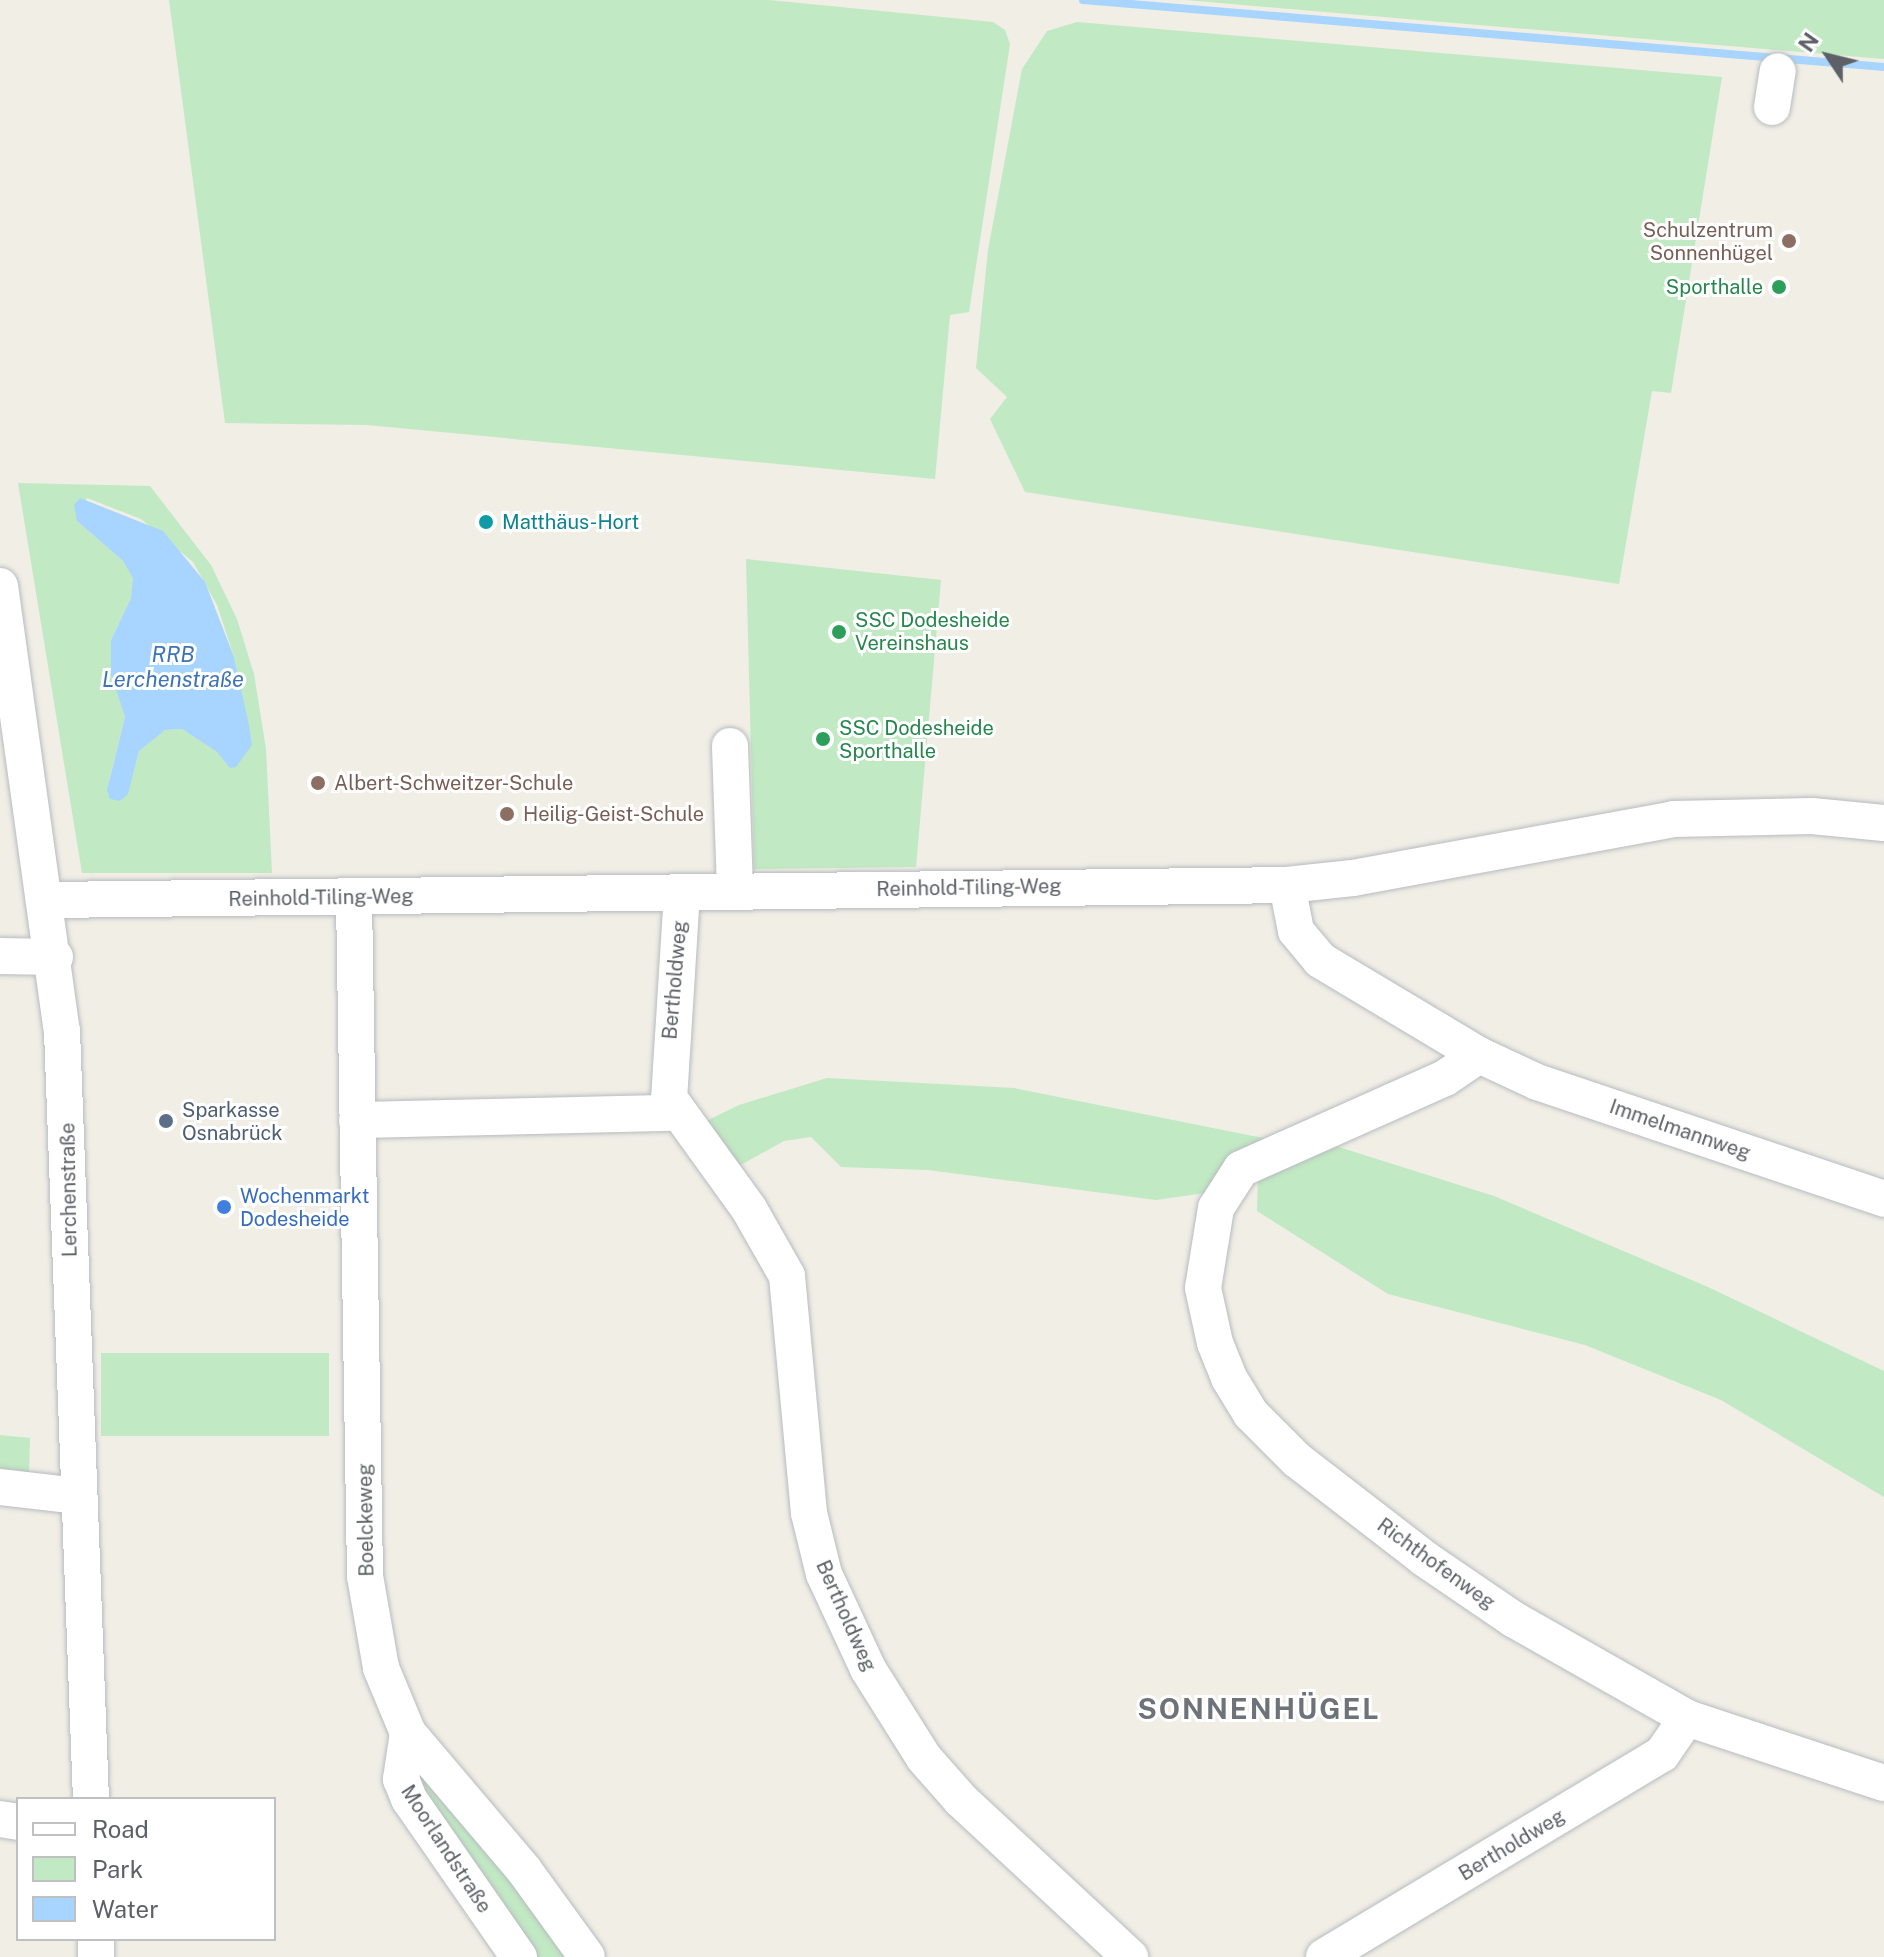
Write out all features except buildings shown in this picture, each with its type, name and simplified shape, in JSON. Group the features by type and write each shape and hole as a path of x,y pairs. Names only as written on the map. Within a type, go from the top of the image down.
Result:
{"street":[{"path":"1772,107 1778,71"},
{"name":"Lerchenstraße","path":"0,586 48,900 69,1135 78,1496 91,1797"},
{"path":"730,746 735,892"},
{"name":"Reinhold-Tiling-Weg","path":"48,900 1287,885 1353,878 1673,819 1812,816 1884,823"},
{"name":"Immelmannweg","path":"1287,885 1296,931 1320,960 1479,1055 1537,1082 1884,1199"},
{"name":"Bertholdweg","path":"682,893 666,1080 677,1113 749,1209 787,1276 809,1513 824,1574 868,1669 899,1726 961,1800 1130,1957"},
{"name":"Boelckeweg","path":"354,898 365,1576 381,1668 408,1733 524,1870 587,1957"},
{"path":"0,956 55,957"},
{"name":"Richthofenweg","path":"1479,1055 1445,1078 1241,1169 1216,1208 1203,1288 1215,1343 1251,1414 1297,1460 1425,1559 1513,1619 1687,1718 1884,1783"},
{"path":"357,1120 677,1113"},
{"path":"0,1487 78,1496"},
{"name":"Bertholdweg","path":"1324,1957 1662,1754 1687,1718"},
{"name":"Moorlandstraße","path":"408,1733 401,1779 409,1799 519,1957"}],"green space":[{"path":"169,0 769,0 993,22 1005,30 1010,44 969,312 950,315 935,479 367,425 225,423"},
{"path":"1185,0 1884,0 1884,59 1407,19"},
{"path":"1077,22 1722,77 1671,393 1652,391 1619,584 1025,492 990,419 1007,397 976,368 988,250 1022,69 1047,31"},
{"path":"18,483 150,486 211,565 237,619 254,674 266,749 272,873 82,873","holes":["87,498 141,519 193,562 217,605 234,657 252,745 217,752 182,729 165,730 148,738 139,751 131,781 109,781 125,717 111,674 111,640 131,598 134,578 123,561 77,521"]},
{"path":"746,559 941,580 916,867 754,869"},
{"path":"827,1078 1014,1088 1268,1139 1212,1192 1156,1200 928,1170 841,1167 811,1137 784,1141 739,1166 700,1124 739,1105"},
{"path":"1326,1143 1494,1196 1708,1287 1884,1371 1884,1497 1721,1400 1585,1345 1388,1294 1257,1211 1258,1177"},
{"path":"101,1353 329,1353 329,1436 101,1436"},
{"path":"0,1435 30,1438 29,1472 0,1468"},
{"path":"419,1772 512,1882 566,1957 535,1957 414,1786"}],"water":[{"name":"RRB Lerchenstraße","path":"80,498 163,531 205,582 234,657 249,725 252,745 236,767 230,768 217,752 182,729 165,730 139,751 128,794 120,801 110,799 107,790 125,717 111,675 111,640 131,598 133,578 123,561 77,521 74,505"}],"waterway":[{"path":"1083,0 1884,67"}],"place":[{"name":"Schulzentrum Sonnenhügel","path":"1789,241"},
{"name":"Sporthalle","path":"1779,287"},
{"name":"Matthäus-Hort","path":"486,522"},
{"name":"SSC Dodesheide Vereinshaus","path":"839,632"},
{"name":"SSC Dodesheide Sporthalle","path":"823,739"},
{"name":"Albert-Schweitzer-Schule","path":"318,783"},
{"name":"Heilig-Geist-Schule","path":"507,814"},
{"name":"Sparkasse Osnabrück","path":"166,1121"},
{"name":"Wochenmarkt Dodesheide","path":"224,1207"}],"district":[{"name":"SONNENHÜGEL","path":"1259,1709"}]}
